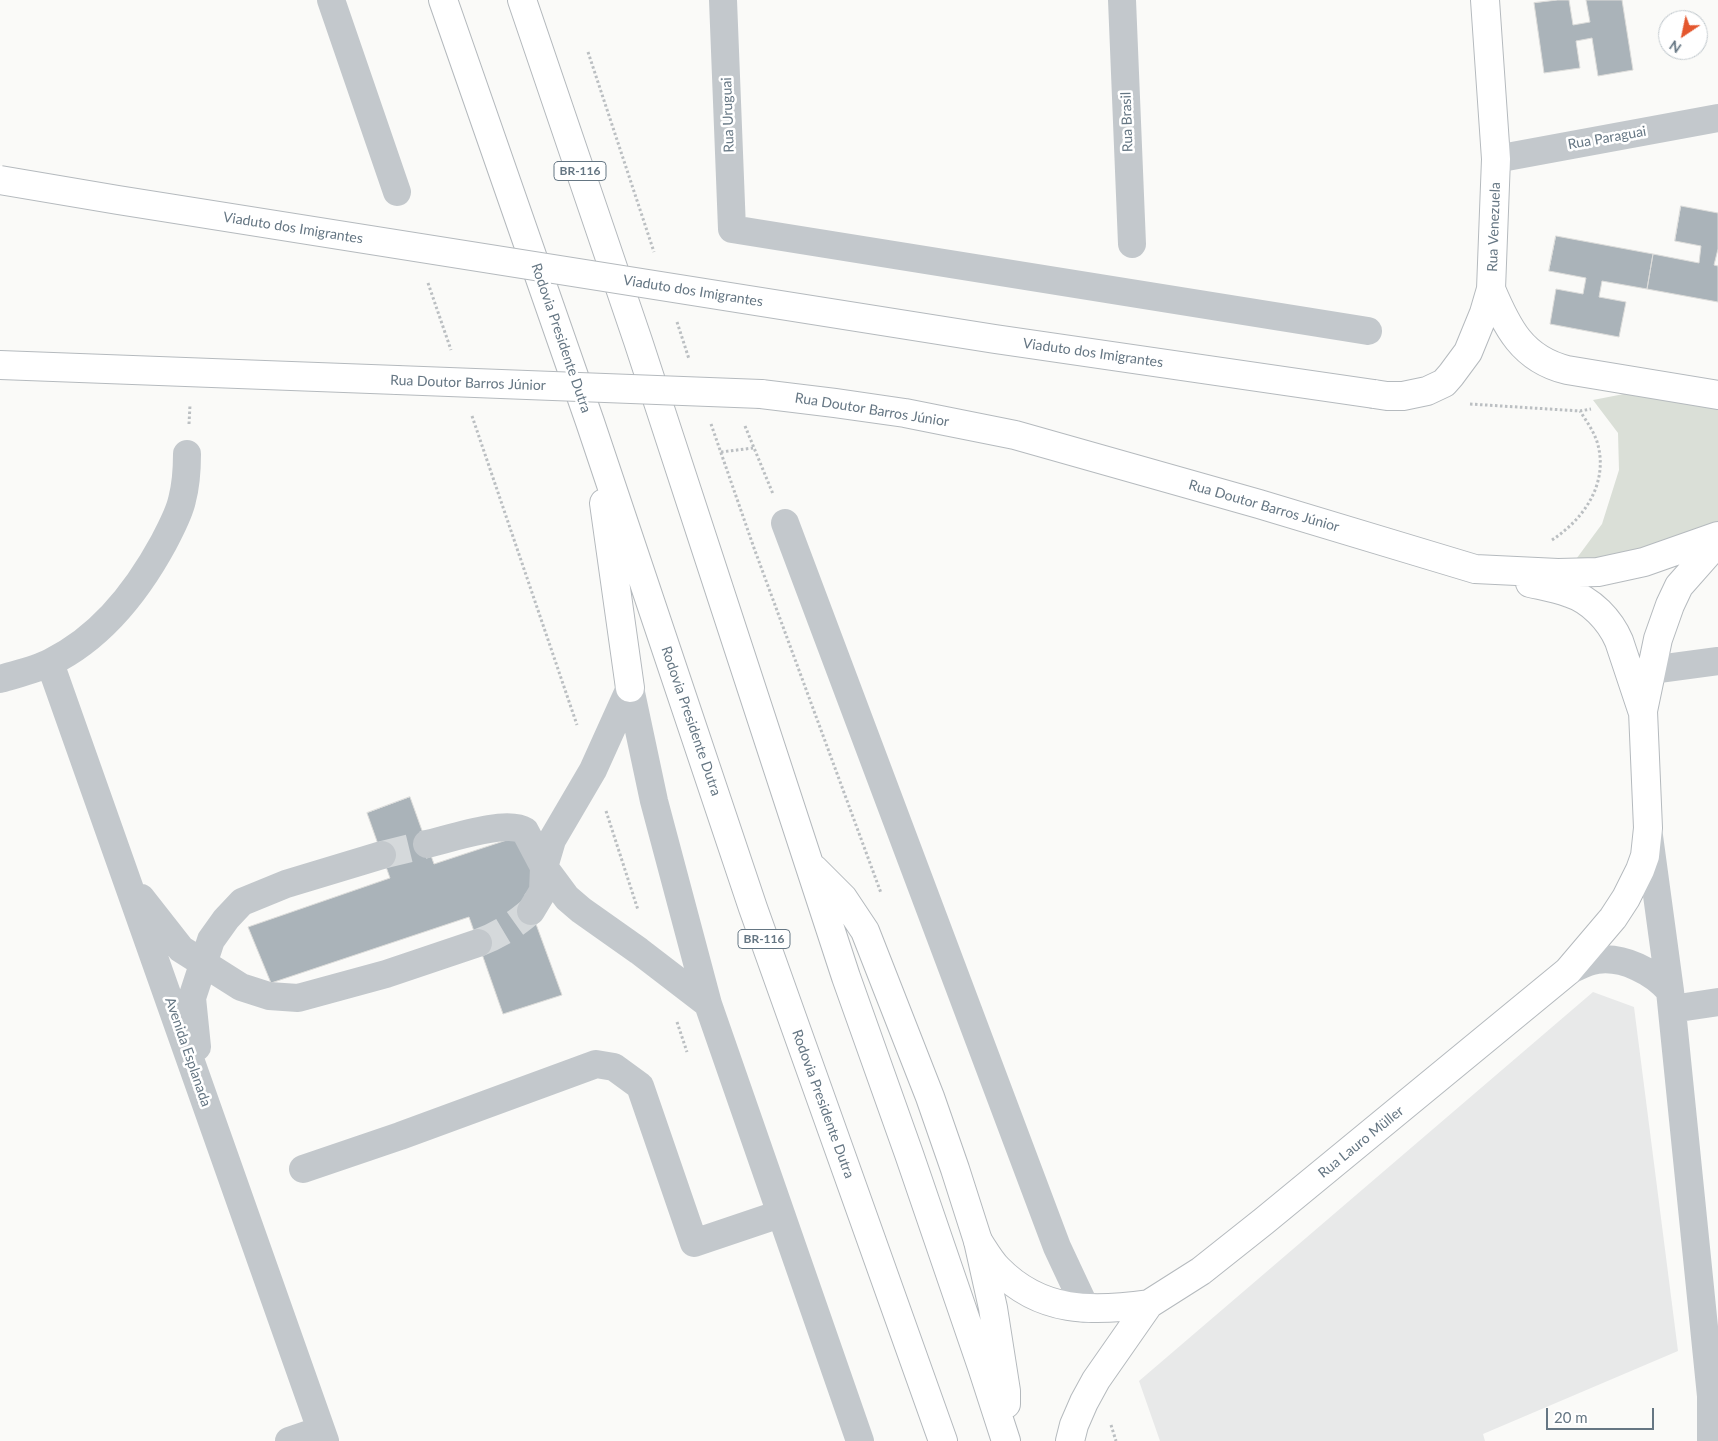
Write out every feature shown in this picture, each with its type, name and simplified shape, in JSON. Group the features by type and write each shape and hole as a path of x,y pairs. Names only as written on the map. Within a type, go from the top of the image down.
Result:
{"main road":[{"name":"Rodovia Presidente Dutra","path":"443,0 594,435 753,908 943,1441"},
{"name":"BR-116","path":"522,0 638,341 846,977 909,1154 1005,1440"},
{"name":"Rua Venezuela","path":"1381,395 1402,396 1427,391 1444,383 1468,352 1476,336 1491,289 1496,159 1485,0"},
{"name":"Viaduto dos Imigrantes","path":"0,180 966,334 1381,395"},
{"path":"1491,289 1510,329 1545,363 1567,370 1718,395"},
{"name":"Rua Doutor Barros Júnior","path":"0,365 761,394 835,402 906,413 1015,435 1259,504 1475,569 1558,573 1598,572 1644,562 1718,536"},
{"path":"594,435 630,688"},
{"name":"Rua Lauro Müller","path":"1070,1441 1074,1425 1096,1380 1149,1304 1201,1271 1264,1221 1568,971 1613,918 1626,898 1645,856 1648,828 1643,711 1658,639 1679,586 1718,542"},
{"name":"Rua Lauro Müller","path":"1475,569 1569,593 1590,605 1616,633 1643,711"},
{"path":"811,866 843,898 865,931 930,1097 978,1241 993,1308 1006,1391 1005,1440"},
{"name":"Rua Lauro Müller","path":"978,1241 997,1268 1023,1289 1054,1303 1099,1310 1149,1304"}],"street":[{"path":"331,0 397,192"},
{"name":"Rua Uruguai","path":"723,0 732,229 1368,330"},
{"name":"Rua Brasil","path":"1122,0 1132,244"},
{"name":"Rua Paraguai","path":"1496,159 1718,118"},
{"path":"0,679 50,663 73,649 113,615 128,599 151,566 173,525 182,500 186,478 187,454"},
{"path":"785,523 1056,1246 1086,1309"},
{"path":"1651,670 1718,661"},
{"name":"Avenida Esplanada","path":"50,663 323,1435"},
{"path":"531,911 543,891 544,867 556,832 593,770 630,688"},
{"path":"630,688 654,800 708,1004 860,1441"},
{"path":"427,844 497,828 519,828 525,831 544,867 567,898 640,951 708,1004"},
{"name":"Rua Lauro Müller","path":"1648,828 1671,1000 1715,1396 1711,1441"},
{"path":"200,1089 192,998 211,940 226,919 242,902 286,884 382,855"},
{"path":"127,880 181,948 241,987 269,996 298,998 386,974 478,943"},
{"name":"Rua Lauro Müller","path":"1568,971 1597,960 1629,964 1659,979 1671,1000"},
{"path":"1671,1000 1718,1002"},
{"path":"303,1169 400,1136 596,1064 614,1067 640,1086 694,1244 780,1214"},
{"path":"288,1441 323,1435"}],"path":[{"path":"187,454 192,373"},
{"path":"1469,403 1580,411 1598,408"},
{"path":"1550,541 1572,524 1587,507 1596,491 1600,465 1598,444 1588,423 1577,407"},
{"path":"785,523 754,448 721,452 754,548 883,898"}],"shaded area":[{"path":"1629,393 1718,409 1718,524 1708,532 1571,566 1602,524 1619,470 1618,433 1593,400"},
{"path":"1593,992 1634,1007 1678,1351 1483,1434 1485,1441 1160,1441 1139,1381"}],"building":[{"path":"1569,0 1573,25 1590,22 1586,0 1622,0 1633,70 1598,76 1592,38 1576,41 1580,68 1544,73 1534,3"},
{"path":"1681,206 1718,213 1718,249 1714,265 1718,266 1718,302 1647,289 1653,254 1699,263 1701,246 1675,241"},
{"path":"1556,236 1653,254 1647,289 1602,281 1599,297 1626,302 1619,337 1550,324 1556,289 1583,294 1586,278 1549,271"},
{"path":"410,797 434,864 522,835 543,889 525,894 562,995 503,1014 469,917 271,983 248,927 390,878 367,813"}],"tunnel":[{"path":"382,855 427,844"},
{"path":"478,943 493,937 531,911"}]}
